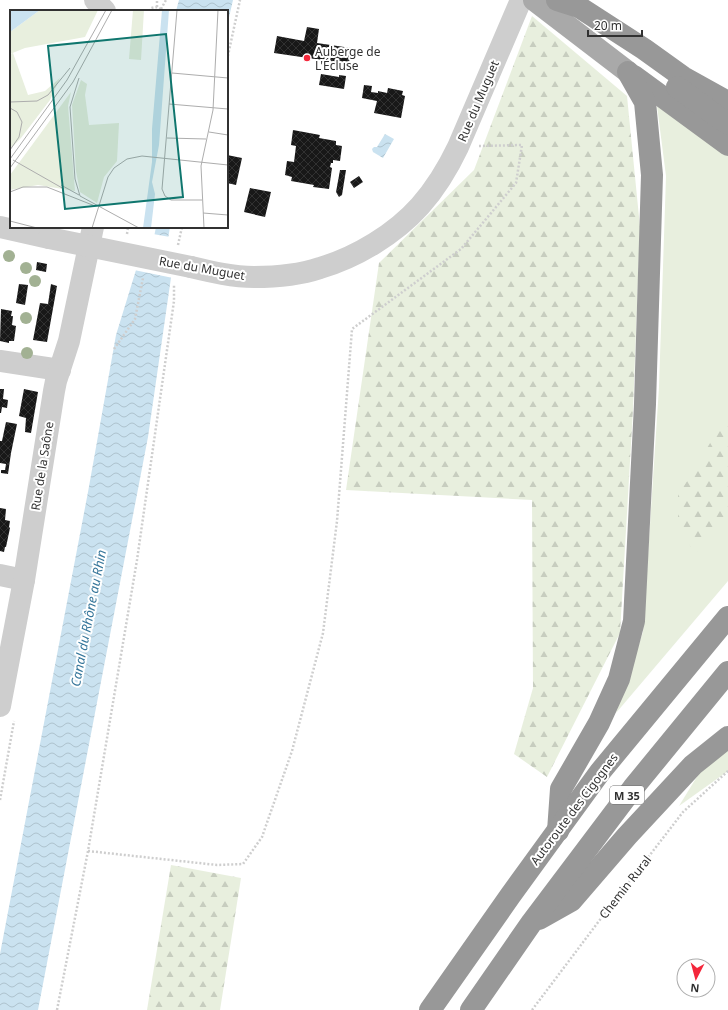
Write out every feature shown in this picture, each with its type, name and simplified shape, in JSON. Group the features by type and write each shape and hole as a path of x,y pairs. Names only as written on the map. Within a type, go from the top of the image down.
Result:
{"highway":[{"path":"547,2 579,7 644,49 683,77 728,102"},
{"path":"617,44 728,124"},
{"path":"628,72 728,145"},
{"path":"558,831 562,789 599,723 619,679 634,621 645,404 652,175 645,102 628,72"},
{"name":"Autoroute des Cigognes","path":"430,1010 600,772 728,616"},
{"name":"M 35","path":"471,1010 532,922 633,788 728,672"},
{"path":"532,922 571,901 627,836 693,765 728,737"}],"main road":[{"path":"547,2 617,44"},
{"path":"547,2 628,72"}],"street":[{"path":"96,0 104,10"},
{"name":"Rue du Muguet","path":"0,227 49,238 182,273 275,277 320,269 344,260 385,237 421,205 434,188 448,167 458,147 521,0"},
{"name":"Rue de la Saône","path":"0,706 24,580 56,381 69,342 93,228"},
{"path":"0,361 60,370"},
{"path":"0,575 24,580"}],"path":[{"path":"157,0 157,7"},
{"path":"150,10 151,8 157,7 161,10 166,0"},
{"path":"228,55 240,0"},
{"path":"88,852 217,865 243,864 262,837 292,751 323,633 337,521 352,329 461,249 516,183 522,145 458,147"},
{"path":"126,234 128,228"},
{"path":"178,248 182,228"},
{"path":"58,1010 88,852 137,560 174,301 182,273"},
{"path":"114,349 135,319 144,274"},
{"name":"Chemin Rural","path":"532,1010 683,812 728,771"}],"green space":[{"path":"532,16 627,96 640,227 633,410 620,633 547,777 514,754 533,688 532,500 346,490 379,263 474,170"},
{"path":"657,106 728,122 728,581 616,713 643,632 659,387 666,176"},
{"path":"722,423 728,424 728,514 694,555 678,517 678,493 688,480"},
{"path":"728,726 728,771 679,806"},
{"path":"171,865 241,878 220,1010 147,1010"}],"water":[{"path":"179,0 233,0 228,22 228,10 176,10"},
{"path":"385,134 394,139 383,158 373,152 372,149 377,147"},
{"name":"Canal du Rhône au Rhin","path":"156,228 170,228 167,245 169,248 175,250 148,437 38,1010 0,1010 0,954 88,492 116,335 144,244 153,242"}],"pier":[{"path":"153,234 170,237 170,247 177,249 173,278 134,270 142,243 151,241"}],"building":[{"path":"307,27 319,29 317,43 351,48 349,64 274,53 277,36 304,41"},
{"path":"321,74 339,77 339,75 346,76 344,89 319,85"},
{"path":"364,85 372,86 371,92 378,93 378,91 387,93 388,88 403,91 402,95 405,96 401,118 374,113 377,101 362,98"},
{"path":"293,130 320,135 319,138 336,141 336,145 342,146 340,161 333,160 333,163 331,163 330,167 332,168 329,189 313,187 314,185 291,181 292,177 285,175 287,161 294,162 296,146 291,145"},
{"path":"228,155 242,158 236,185 228,183"},
{"path":"340,170 346,170 342,195 339,197 336,192"},
{"path":"359,176 363,182 354,188 350,182"},
{"path":"250,188 271,192 265,217 244,212"},
{"path":"37,262 47,264 46,272 36,270"},
{"path":"19,284 28,285 25,305 16,303"},
{"path":"51,284 57,286 47,342 33,340 40,303 48,304"},
{"path":"1,309 12,311 12,325 16,326 14,341 9,341 9,343 0,341"},
{"path":"0,389 4,389 3,399 8,400 7,408 2,407 1,413 0,413"},
{"path":"24,389 38,392 31,433 25,432 26,418 19,416"},
{"path":"6,422 17,424 8,474 1,473 1,470 5,470 6,464 0,463 0,441 2,441"},
{"path":"0,508 6,509 5,520 10,521 10,528 4,552 0,551"}],"place":[{"name":"Auberge de L'Écluse","path":"307,58"}]}
